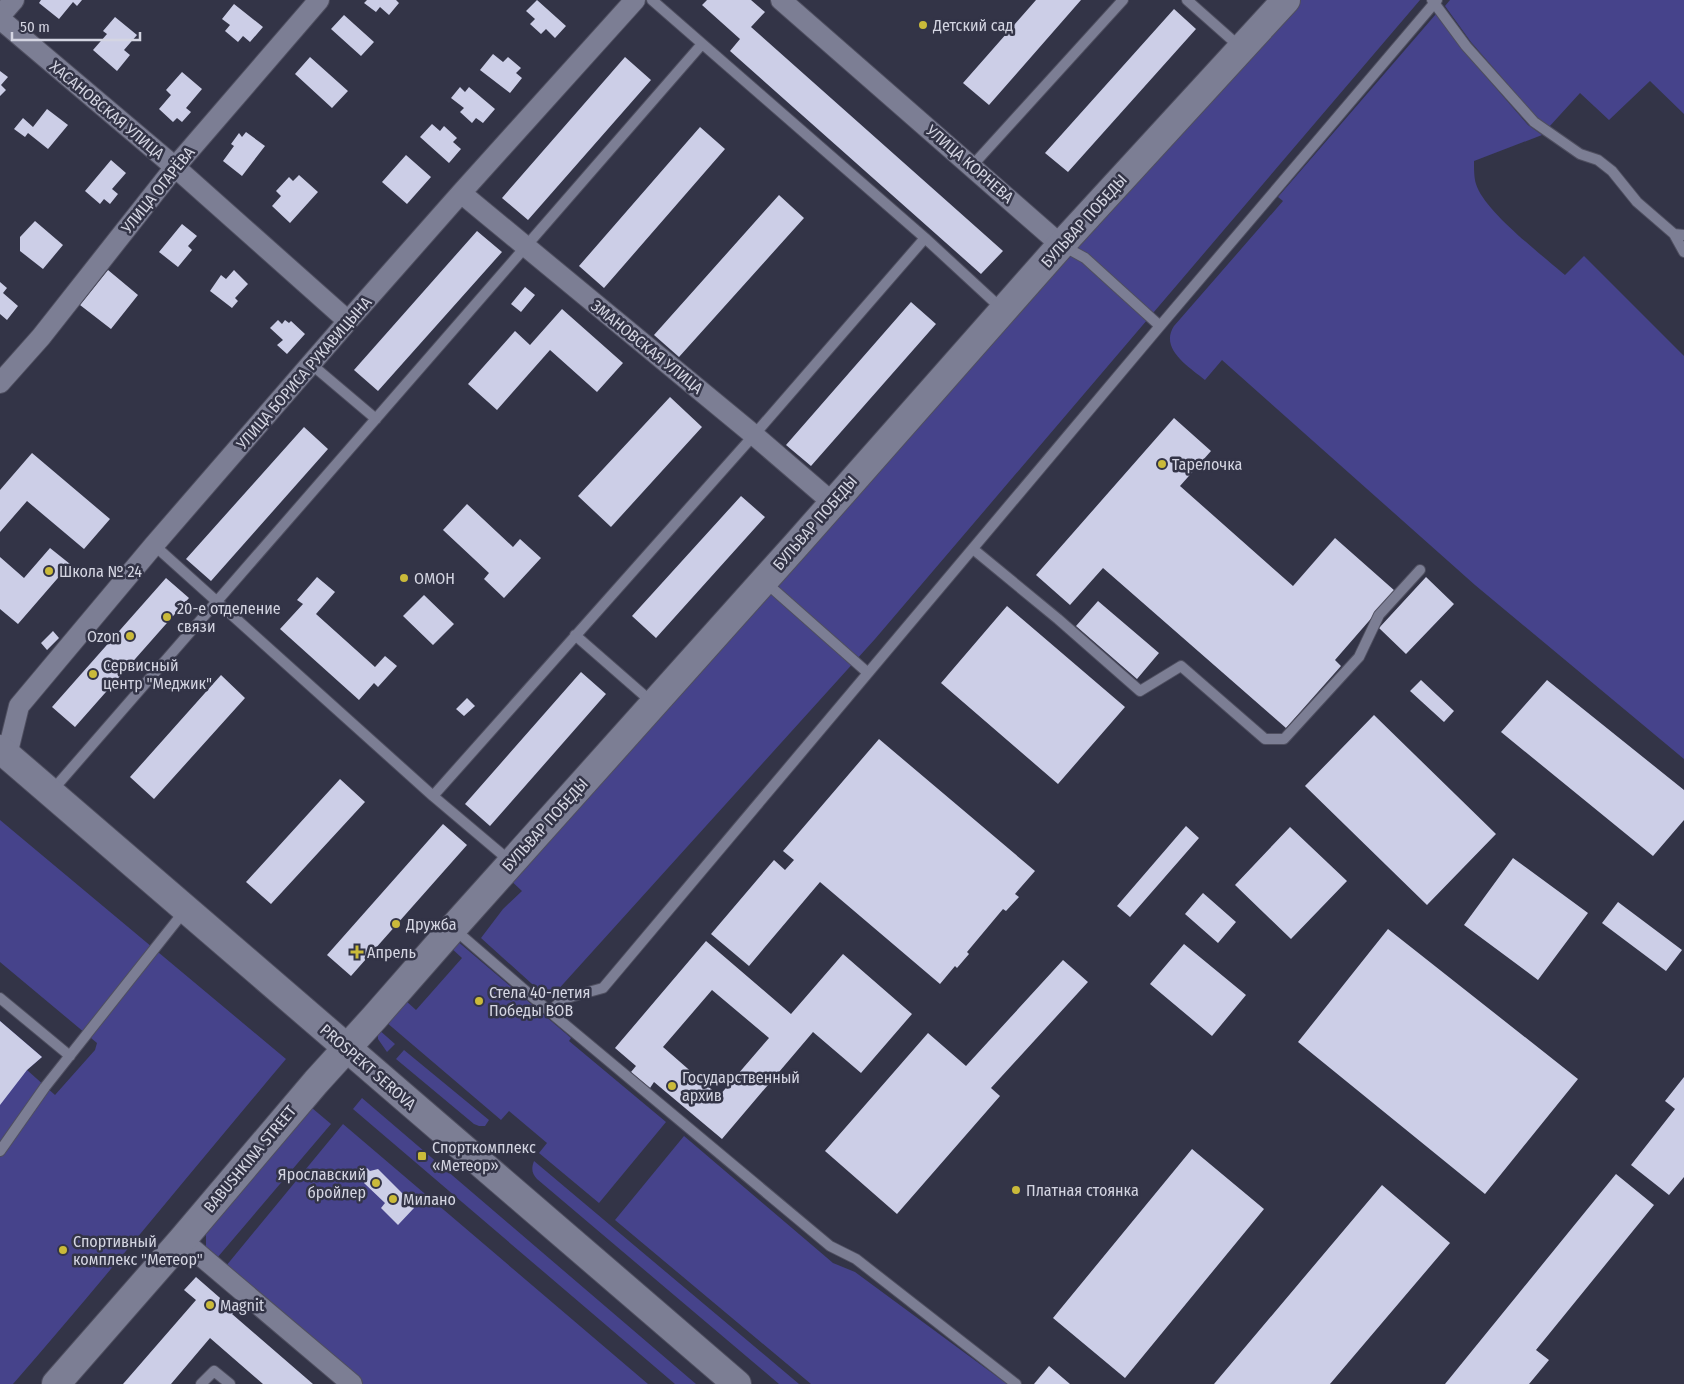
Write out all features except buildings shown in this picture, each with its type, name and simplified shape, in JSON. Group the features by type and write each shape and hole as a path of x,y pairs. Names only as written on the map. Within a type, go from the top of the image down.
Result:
{"street":[{"path":"0,18 14,0"},
{"name":"УЛИЦА ОГАРЁВА","path":"0,383 42,337 175,167 319,0"},
{"name":"УЛИЦА БОРИСА РУКАВИЦЫНА","path":"2,755 19,706 154,545 348,321 635,0"},
{"name":"УЛИЦА КОРНЕВА","path":"781,0 1062,245"},
{"name":"БУЛЬВАР ПОБЕДЫ","path":"346,1048 1062,245 1286,0"},
{"name":"ХАСАНОВСКАЯ УЛИЦА","path":"0,18 175,167 348,321"},
{"name":"ЗМАНОВСКАЯ УЛИЦА","path":"461,193 754,435 832,503"},
{"name":"PROSPEKT SEROVA","path":"2,755 50,792 187,908 729,1381"},
{"name":"BABUSHKINA STREET","path":"56,1384 346,1048"},
{"path":"182,1240 352,1384"}],"lane":[{"path":"652,0 925,238 1004,310"},
{"path":"972,166 1123,0"},
{"path":"1186,0 1242,49"},
{"path":"550,1012 563,998 603,988 1435,1 1466,46 1534,122 1580,154 1598,160 1612,171 1637,202 1679,234 1684,252"},
{"path":"50,792 702,44"},
{"path":"434,796 754,435 925,238"},
{"name":"УЛИЦА КОРНЕВА","path":"1062,245 1085,258 1160,326"},
{"path":"311,364 376,419"},
{"path":"154,545 434,796 512,862"},
{"path":"972,549 1058,619 1140,692 1181,666 1265,739 1284,738 1302,720 1359,657 1379,615 1420,570"},
{"path":"764,581 868,673"},
{"path":"575,635 654,704"},
{"path":"0,1151 45,1087 187,908"},
{"path":"453,928 550,1012 830,1246 856,1259 1016,1384"},
{"path":"0,998 70,1056"},
{"path":"201,1384 214,1371 230,1384"}],"shaded area":[{"path":"1300,0 1420,0 875,639 555,993 542,993 481,938 503,909 522,891 508,878 1096,223"},
{"path":"1450,0 1684,0 1684,114 1650,81 1609,120 1580,93 1549,127 1537,118 1471,42 1445,6"},
{"path":"1436,14 1462,49 1528,125 1542,135 1474,161 1475,182 1481,195 1502,220 1565,275 1584,256 1684,356 1684,759 1475,585 1222,360 1205,380 1178,357 1170,342 1170,334 1174,326 1283,201 1278,197"},
{"path":"0,820 286,1059 13,1384 0,1384 0,1021 42,1057 27,1070 55,1095 95,1050 97,1043 0,962"},
{"path":"456,940 571,1038 569,1041 666,1122 599,1203 539,1153 547,1143 509,1111 501,1120 386,1022 405,1000 416,1010 462,958 450,947"},
{"path":"378,1029 395,1044 387,1052 378,1039"},
{"path":"404,1050 489,1120 485,1126 474,1124 396,1059"},
{"path":"362,1098 696,1384 675,1384 353,1109"},
{"path":"312,1108 331,1124 217,1258 206,1247 206,1232"},
{"path":"343,1124 648,1384 363,1384 226,1266"},
{"path":"684,1136 833,1263 855,1272 1007,1384 811,1384 615,1220"},
{"path":"534,1161 799,1384 779,1384 537,1179 532,1171"}],"place":[{"name":"Детский сад","path":"923,25"},
{"name":"Тарелочка","path":"1162,464"},
{"name":"Школа № 24","path":"49,571"},
{"name":"ОМОН","path":"404,578"},
{"name":"20-е отделение связи","path":"167,617"},
{"name":"Ozon","path":"130,636"},
{"name":"Сервисный центр \"Меджик\"","path":"93,674"},
{"name":"Дружба","path":"396,924"},
{"name":"Апрель","path":"357,952"},
{"name":"Стела 40-летия Победы ВОВ","path":"479,1001"},
{"name":"Государственный архив","path":"672,1086"},
{"name":"Спорткомплекс «Метеор»","path":"422,1156"},
{"name":"Ярославский бройлер","path":"376,1183"},
{"name":"Платная стоянка","path":"1016,1190"},
{"name":"Милано","path":"393,1199"},
{"name":"Спортивный комплекс \"Метеор\"","path":"63,1250"},
{"name":"Magnit","path":"210,1305"}]}
